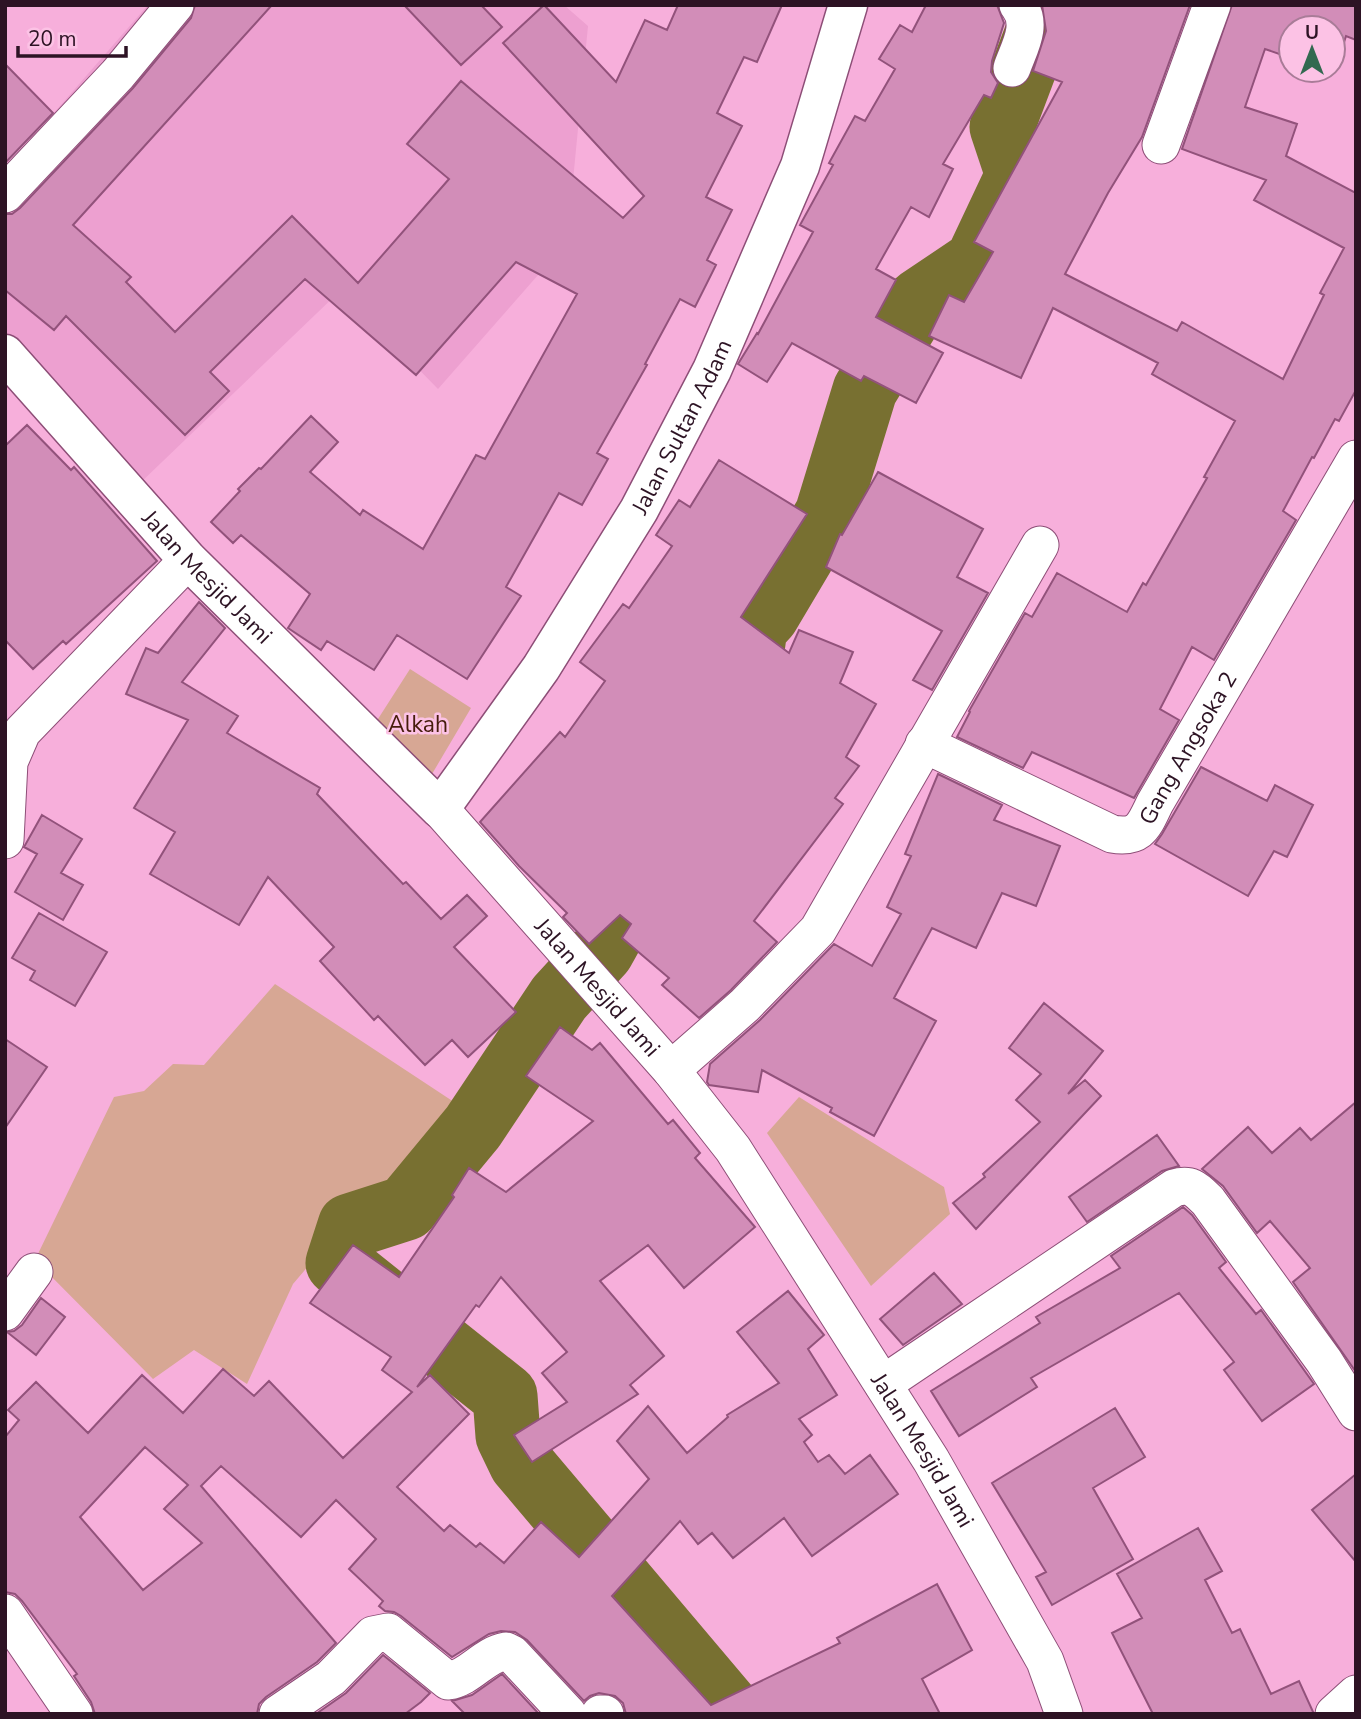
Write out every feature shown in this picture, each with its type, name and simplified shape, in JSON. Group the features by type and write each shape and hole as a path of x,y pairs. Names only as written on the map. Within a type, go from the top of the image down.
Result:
{"main road":[{"name":"Jalan Sultan Adam","path":"440,809 541,668 639,510 712,370 800,166 847,6"},
{"name":"Jalan Mesjid Jami","path":"5,354 188,560 440,809"}],"street":[{"path":"5,194 118,74 175,5"},
{"path":"1012,68 1026,28 1026,13 1018,5"},
{"path":"1161,145 1212,5"},
{"name":"Gang Angsoka 2","path":"924,744 1112,834 1126,837 1141,830 1356,459"},
{"path":"671,1070 745,1005 818,930 1041,545"},
{"path":"5,840 9,762 22,732 188,560"},
{"name":"Jalan Mesjid Jami","path":"440,809 671,1070 733,1149 931,1460 1045,1661 1064,1714"},
{"path":"883,1384 1174,1188 1185,1185 1195,1187 1208,1201 1324,1361 1356,1412"},
{"path":"5,1312 34,1272"},
{"path":"5,1613 74,1714"},
{"path":"278,1714 331,1678 373,1634 388,1632 448,1681 458,1679 494,1653 506,1651 568,1714"},
{"path":"1334,1714 1356,1694"},
{"path":"600,1714 605,1714"}],"shaded area":[{"path":"148,5 564,5 588,26 567,242 438,389 341,290 137,486 5,343 5,169"}],"green space":[{"name":"Alkah","path":"410,669 471,708 432,774 419,776 369,733"},
{"path":"275,984 454,1102 385,1215 344,1224 293,1284 247,1384 194,1350 153,1379 35,1260 114,1097 144,1091 173,1064 204,1065"},
{"path":"799,1097 944,1187 950,1214 871,1286 767,1133"}],"building":[{"path":"195,5 272,5 73,225 131,277 126,282 175,332 292,216 358,283 449,179 407,144 461,81 623,218 644,196 503,43 544,5 616,82 645,20 667,30 678,5 782,5 757,62 744,57 717,113 742,126 706,197 732,210 707,260 716,265 695,307 680,299 645,364 647,365 597,453 608,459 582,505 559,493 506,587 521,596 467,679 397,635 374,670 327,641 321,650 288,628 310,594 241,535 233,543 211,522 240,491 238,489 261,469 311,416 338,442 310,472 360,515 363,510 423,549 476,455 485,459 577,294 516,262 416,375 305,279 210,372 229,391 185,435 66,316 54,330 5,290 5,214 12,214 20,208 133,88 191,18"},
{"path":"404,5 481,5 502,27 461,65"},
{"path":"926,5 997,5 1004,23 992,61 991,72 998,83 991,98 984,95 943,164 953,169 929,217 911,207 876,269 896,280 876,317 943,353 916,403 864,376 861,381 792,343 767,382 738,364 758,334 813,232 800,225 833,165 829,163 855,116 865,121 895,69 879,59 900,25 912,32"},
{"path":"1042,5 1190,5 1142,137 1108,193 1065,274 1177,331 1182,322 1283,379 1324,295 1320,293 1344,248 1254,200 1266,180 1182,149 1232,5 1356,5 1356,40 1347,36 1347,14 1277,14 1277,53 1265,49 1245,107 1297,124 1286,156 1356,193 1356,390 1339,421 1335,419 1314,458 1312,457 1283,511 1296,520 1214,660 1192,647 1160,709 1179,720 1134,798 1032,752 1023,768 957,737 1025,613 1032,617 1057,573 1127,612 1143,583 1146,585 1207,478 1204,477 1235,421 1152,374 1158,363 1053,308 1021,378 929,336 949,295 964,302 993,252 974,242 1062,82 1033,71 1046,31"},
{"path":"5,64 53,113 5,163"},
{"path":"27,425 71,470 74,467 157,561 66,644 63,641 33,669 5,640 5,446"},
{"path":"719,460 807,514 741,617 789,653 799,630 853,652 840,683 876,704 846,757 859,766 835,798 843,804 754,921 777,942 731,990 699,1018 662,985 669,978 622,938 631,924 620,915 589,944 563,917 567,913 519,866 480,822 560,732 565,737 605,681 580,662 623,604 629,608 672,546 656,535 679,500 690,507"},
{"path":"878,472 983,529 957,577 988,593 932,690 913,680 942,631 826,567 840,534 842,535"},
{"path":"199,602 225,628 182,682 238,716 227,733 320,788 317,794 403,884 406,882 441,919 467,895 487,916 454,947 516,1012 468,1057 452,1040 425,1065 378,1016 374,1020 320,961 334,947 268,877 239,925 150,874 175,832 134,808 188,720 126,694 146,648 158,653"},
{"path":"1201,767 1267,801 1275,785 1313,805 1287,857 1274,851 1248,896 1155,844"},
{"path":"938,774 1002,805 994,820 1060,846 1036,906 1002,893 976,948 932,928 894,998 936,1021 874,1136 830,1112 832,1108 762,1070 758,1092 709,1085 707,1082 710,1064 760,1020 834,944 872,966 901,914 887,907 911,856 905,854"},
{"path":"42,815 82,839 61,873 83,885 63,920 15,892 37,854 24,847"},
{"path":"39,913 107,952 75,1006 30,980 35,971 12,958"},
{"path":"1044,1003 1103,1051 1068,1094 1085,1080 1101,1096 976,1229 953,1203 985,1177 983,1174 1040,1122 1016,1100 1041,1074 1009,1048"},
{"path":"560,1027 592,1050 600,1043 668,1124 673,1120 700,1153 695,1158 755,1227 684,1288 648,1245 600,1281 664,1356 630,1385 638,1394 532,1462 514,1435 567,1402 542,1373 567,1352 501,1277 479,1307 476,1305 417,1387 430,1375 469,1414 397,1487 444,1531 450,1525 476,1547 480,1543 504,1563 541,1522 579,1557 649,1479 617,1441 648,1406 687,1453 728,1417 727,1415 779,1383 737,1332 788,1291 824,1335 808,1349 837,1395 799,1419 812,1435 804,1442 818,1462 829,1455 845,1474 870,1455 898,1494 812,1556 784,1518 733,1558 712,1533 698,1544 680,1521 612,1596 711,1705 840,1643 837,1638 937,1584 972,1650 922,1679 940,1714 626,1714 623,1703 615,1696 599,1693 584,1701 527,1640 515,1632 489,1634 452,1657 401,1616 379,1606 383,1601 349,1569 376,1539 336,1500 301,1537 221,1466 201,1486 336,1643 317,1662 266,1697 259,1704 257,1714 95,1714 91,1702 74,1676 77,1674 22,1601 15,1594 5,1592 5,1437 19,1420 8,1410 36,1382 88,1433 142,1375 183,1413 223,1369 254,1396 269,1381 343,1458 412,1392 382,1370 391,1357 310,1303 353,1245 399,1277 454,1197 452,1195 469,1168 506,1192 593,1121 526,1076","holes":["145,1447 188,1485 164,1509 202,1543 143,1590 80,1517"]},
{"path":"5,1039 47,1067 5,1128"},
{"path":"1356,1102 1356,1372 1293,1282 1310,1268 1270,1221 1257,1233 1223,1186 1202,1169 1248,1127 1272,1153 1300,1128 1311,1140"},
{"path":"1157,1135 1179,1166 1162,1171 1087,1222 1069,1197"},
{"path":"1183,1207 1192,1215 1226,1262 1219,1268 1256,1314 1261,1310 1314,1384 1262,1421 1224,1370 1234,1362 1179,1293 1031,1378 1037,1387 959,1436 931,1391 1040,1323 1036,1317 1120,1268 1111,1256"},
{"path":"934,1273 962,1304 903,1345 880,1319"},
{"path":"41,1298 65,1317 36,1355 7,1332 22,1325"},
{"path":"1115,1408 1145,1457 1093,1488 1133,1559 1052,1605 1036,1577 1046,1572 992,1483"},
{"path":"1356,1474 1356,1562 1312,1510"},
{"path":"1198,1528 1222,1571 1205,1580 1232,1633 1240,1629 1271,1694 1299,1681 1314,1714 1153,1714 1112,1633 1142,1618 1117,1574"},
{"path":"383,1655 430,1693 405,1714 316,1714 346,1693"},
{"path":"502,1674 539,1714 465,1714 452,1701 472,1695"}],"waterway":[{"path":"743,715 755,628 767,615 827,514 865,390 919,301 977,262 1018,175 1002,127 1048,5"},
{"path":"669,842 659,849 602,951 559,998 473,1127 406,1208 350,1226 338,1263 505,1396 508,1436 521,1463 733,1714"}]}
